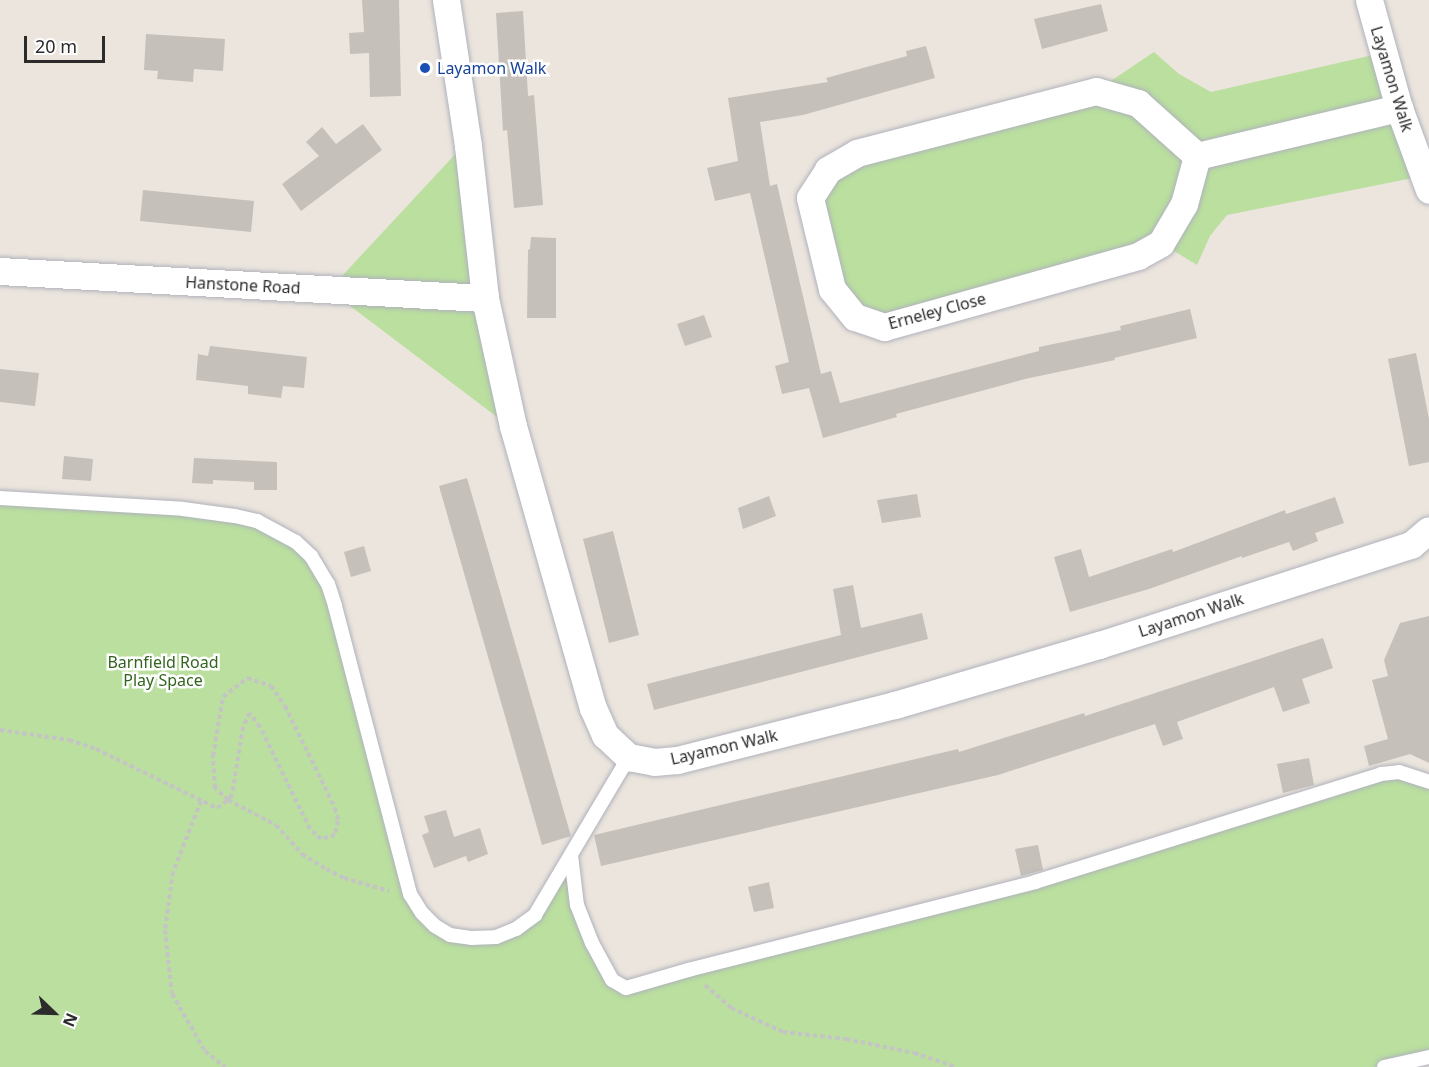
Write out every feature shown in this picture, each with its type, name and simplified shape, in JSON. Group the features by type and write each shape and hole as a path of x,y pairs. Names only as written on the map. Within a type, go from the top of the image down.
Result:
{"street":[{"path":"446,0 468,146 486,298 513,426 593,708 605,735 629,757"},
{"name":"Layamon Walk","path":"1369,0 1399,108 1429,190"},
{"name":"Erneley Close","path":"1096,91 1138,103 1197,156 1184,204 1161,243 1138,256 884,327 855,316 832,289 810,198 828,170 857,153 1096,91"},
{"path":"1197,156 1399,108"},
{"name":"Hanstone Road","path":"0,271 486,298"},
{"name":"Layamon Walk","path":"629,757 654,762 677,760 895,705 1099,645 1423,538"}],"lane":[{"path":"0,498 183,509 235,516 257,521 296,542 311,556 328,584 335,606 410,894 428,920 450,935 471,938 496,937 516,928 535,915 629,757"},
{"path":"571,855 577,905 592,943 617,985 626,988 688,970 1035,882 1381,774 1399,772 1429,782"},
{"path":"1384,1067 1429,1057"}],"path":[{"path":"0,730 69,740 96,749 217,808 228,800 236,783 243,727 250,713 260,727 310,829 321,839 335,835 338,821 335,808 285,706 271,686 247,678 223,696 213,756 215,788 228,800 267,819 302,854 344,878 410,894"},
{"path":"201,801 173,872 165,930 172,994 205,1051 225,1067"},
{"path":"688,970 731,1008 783,1032 846,1039 914,1053 956,1067"}],"green space":[{"path":"1154,52 1179,74 1211,92 1382,53 1423,176 1227,215 1210,236 1197,265 1161,243 884,327 855,317 810,198 828,170 1096,91"},
{"path":"461,148 509,426 329,290"},
{"name":"Barnfield Road Play Space","path":"0,498 236,517 296,542 328,584 410,894 450,935 516,929 570,859 577,905 617,985 1035,882 1381,774 1429,782 1429,1057 1384,1067 0,1067"}],"building":[{"path":"362,0 399,0 401,96 370,97 369,53 350,54 349,33 364,32"},
{"path":"1101,4 1108,31 1042,49 1034,19"},
{"path":"523,11 528,96 534,95 543,205 514,208 507,130 503,131 496,13"},
{"path":"146,34 225,39 223,71 194,69 193,82 157,79 158,71 144,70"},
{"path":"926,46 935,78 803,115 760,122 770,186 777,184 821,374 831,371 840,403 1039,351 1039,347 1121,330 1120,326 1190,309 1197,338 1114,358 1115,360 1025,379 896,414 897,417 823,438 809,388 782,394 775,366 789,362 750,193 715,201 707,168 738,161 728,98 828,82 826,78 907,56 906,51"},
{"path":"363,124 382,150 301,211 282,184 319,156 306,142 322,127 336,144"},
{"path":"143,190 254,201 251,232 140,221"},
{"path":"531,237 556,238 556,318 527,318 528,250"},
{"path":"704,315 712,337 685,346 677,324"},
{"path":"210,346 307,357 304,388 283,386 281,398 248,394 248,386 196,380 198,354 208,356"},
{"path":"1416,353 1429,419 1429,462 1409,466 1388,359"},
{"path":"0,369 39,373 35,406 0,402"},
{"path":"64,456 93,459 91,481 62,479"},
{"path":"194,458 277,462 277,490 254,490 254,482 213,480 213,484 192,483"},
{"path":"467,478 571,836 542,845 439,486"},
{"path":"917,494 921,517 882,523 877,500"},
{"path":"769,496 776,516 743,529 738,508"},
{"path":"1335,497 1344,523 1315,533 1318,541 1293,551 1289,542 1149,589 1070,612 1054,557 1081,549 1089,577 1172,549 1173,552 1285,510 1286,514"},
{"path":"613,531 639,635 609,643 583,539"},
{"path":"364,546 371,571 351,577 344,552"},
{"path":"853,585 861,628 922,613 928,639 654,710 647,684 841,635 833,589"},
{"path":"1429,616 1429,763 1410,754 1369,766 1364,746 1388,739 1372,680 1388,676 1384,660 1400,623"},
{"path":"1323,638 1333,668 1302,679 1310,703 1283,712 1274,687 1177,722 1183,739 1163,746 1155,724 998,775 601,866 594,835 958,749 959,752 1084,713 1085,716"},
{"path":"1309,758 1314,785 1283,793 1277,764"},
{"path":"446,810 454,837 480,828 488,854 468,862 466,856 434,868 422,835 429,832 424,816"},
{"path":"1038,845 1043,870 1021,876 1015,849"},
{"path":"769,882 774,908 754,912 748,887"}],"place":[{"name":"Layamon Walk","path":"425,68"}]}
